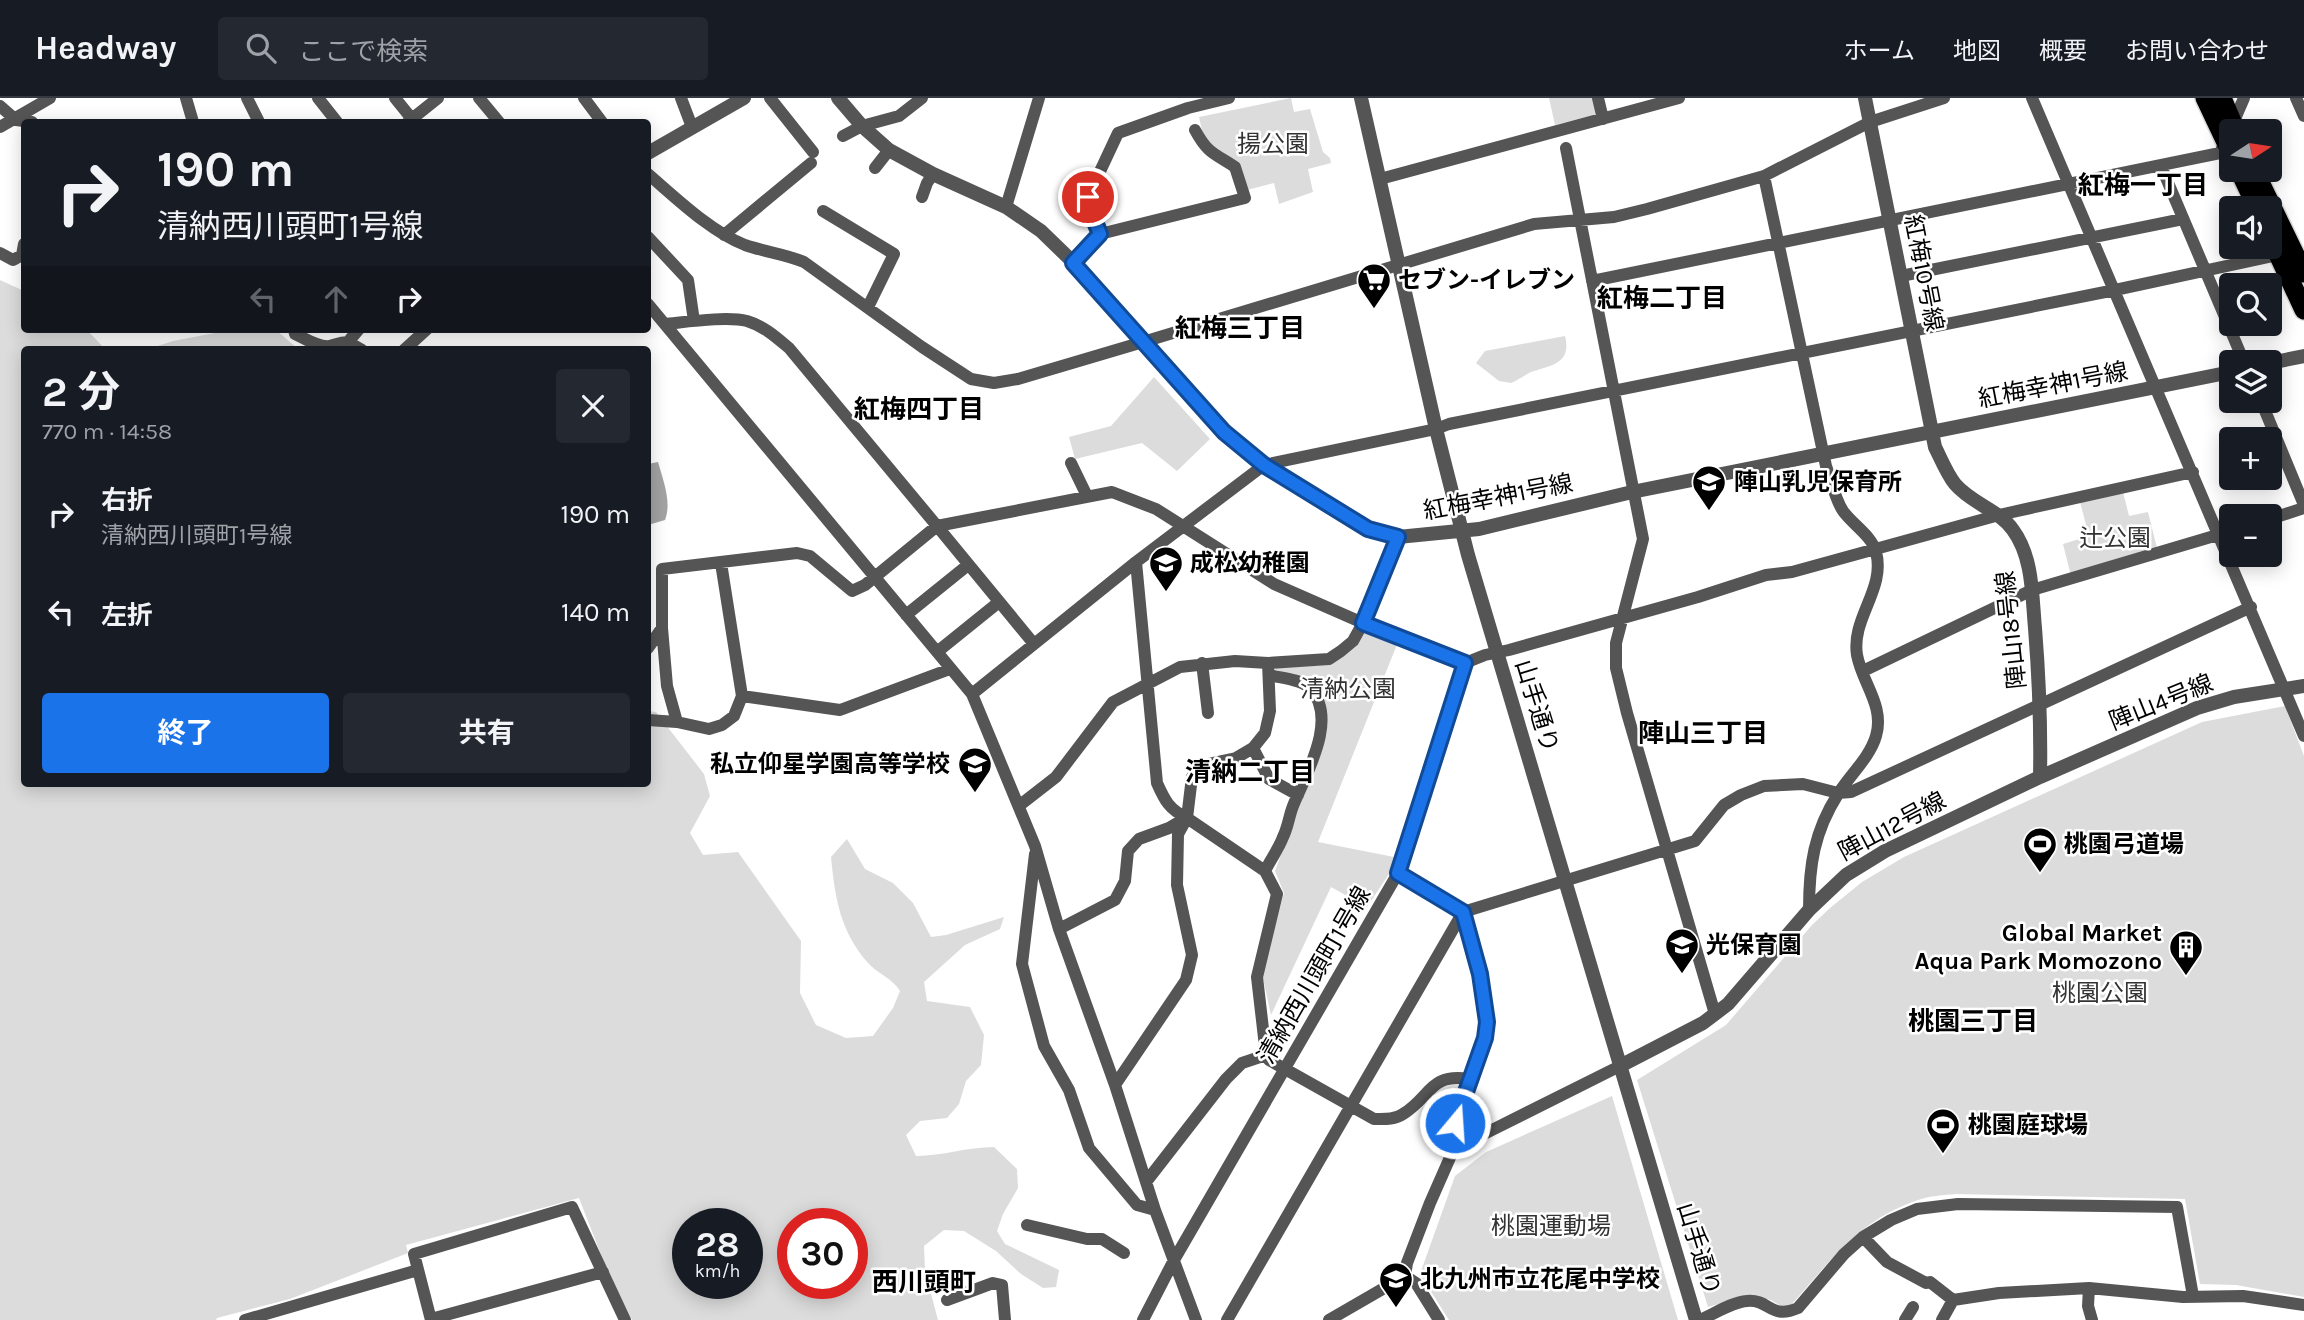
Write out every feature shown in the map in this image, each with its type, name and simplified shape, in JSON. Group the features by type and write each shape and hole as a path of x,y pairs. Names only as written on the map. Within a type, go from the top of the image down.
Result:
{"highway":[{"path":"2205,98 2219,119"},
{"path":"2222,98 2227,119"},
{"path":"2260,182 2304,273"},
{"path":"2280,259 2304,310"}],"street":[{"path":"0,127 50,98"},
{"path":"186,98 192,119"},
{"path":"247,98 258,119"},
{"path":"318,98 335,119"},
{"path":"395,98 409,119"},
{"path":"412,119 438,98"},
{"path":"584,98 600,119"},
{"path":"681,98 692,127"},
{"path":"651,151 744,98"},
{"path":"724,235 812,157 770,98"},
{"name":"紅梅幸神1号線","path":"838,98 862,126 889,150 933,174 1006,207 1041,231 1073,263 1224,432 1264,465 1368,529 1398,537 1479,529 1632,492 2219,374"},
{"path":"843,136 862,126 899,116 922,98"},
{"path":"1006,207 1039,98"},
{"path":"1100,234 1088,205 1088,197 1118,133 1188,108 1229,98"},
{"name":"山手通り","path":"1361,98 1461,529 1698,1320"},
{"path":"1598,98 1603,119"},
{"path":"1380,179 1679,98"},
{"name":"紅梅10号線","path":"1865,98 1933,432"},
{"path":"651,176 724,235 746,246 804,262 971,379 994,383 1017,379 1143,342 1534,224 1614,217 1764,176 1870,122 1944,98"},
{"path":"2032,98 2193,472 2219,520"},
{"path":"2238,119 2244,98"},
{"path":"2296,98 2304,116"},
{"path":"485,100 497,119"},
{"path":"0,106 16,120 21,121"},
{"path":"1073,263 1100,234 1245,198 1236,167 1214,156 1203,145 1195,130"},
{"path":"1566,148 1643,539 1616,643 1616,668 1715,1014"},
{"path":"875,168 889,150"},
{"path":"1592,281 2219,153"},
{"path":"2161,166 2239,350"},
{"path":"922,197 933,174"},
{"path":"1764,176 1826,466 1842,509 1876,549 1878,568 1877,582 1858,638 1857,654 1878,715 1876,735 1819,827 1814,845 1809,910"},
{"path":"823,211 894,254 868,307"},
{"path":"1901,276 2183,219"},
{"path":"651,240 688,280 694,321"},
{"path":"0,253 13,260 21,256"},
{"path":"972,694 1136,562 1264,465 1449,424 2205,272 2240,259"},
{"path":"651,308 972,694 1035,846 1059,929 1115,1085 1154,1210 1196,1320"},
{"path":"665,324 746,321 771,332 789,348 1034,644"},
{"path":"295,333 323,346"},
{"path":"348,342 356,333"},
{"path":"408,346 423,333"},
{"path":"330,346 338,342 348,342 355,346"},
{"path":"2282,361 2304,356"},
{"path":"2266,413 2304,506 2282,514"},
{"name":"陣山18号線","path":"1933,432 1935,447 1955,484 1973,499 2000,515 2014,531 2026,555 2032,590 2041,703 2040,777"},
{"path":"1071,463 1087,496"},
{"path":"677,722 667,686 662,628 662,569 797,553 810,556 852,591 865,585 937,526 1087,496 1112,492 1156,509 1274,584 1465,663 1766,575 1792,572 2000,515 2193,472"},
{"path":"1863,671 2032,590 2219,535"},
{"path":"1269,669 1329,659 1353,641 1398,537"},
{"path":"1136,562 1157,783 1166,804 1173,811 1265,870 1277,894 1257,977 1266,1055 1269,1060 1374,1119 1390,1119 1403,1114 1442,1079 1454,1076 1469,1079"},
{"path":"651,720 677,722 709,729 722,725 734,716 742,696 721,563"},
{"path":"905,615 968,565"},
{"path":"2237,567 2304,736"},
{"path":"937,652 999,602"},
{"path":"1227,1320 1463,912 1695,841 1724,805 1764,786 1803,784 1838,793 1851,792 2251,607"},
{"path":"651,644 662,628"},
{"path":"1020,805 1056,777 1113,702 1180,667 1235,661 1269,669 1309,687 1318,701 1322,718 1317,751 1298,794 1284,836 1265,870"},
{"path":"1202,663 1208,713"},
{"name":"清納西川頭町1号線","path":"1143,1320 1174,1260 1398,873 1465,663"},
{"path":"742,696 841,710 950,669"},
{"path":"1115,1085 1186,980 1192,955 1177,885 1178,834 1187,818 1192,777 1203,765 1236,758 1253,747 1265,733 1270,711 1269,669"},
{"name":"陣山4号線","path":"2040,777 2197,708 2234,697 2304,686"},
{"path":"1253,747 1269,779 1298,794"},
{"name":"陣山12号線","path":"1620,1066 1703,1023 1728,1004 1809,910 1846,875 1885,851 2040,777"},
{"path":"1059,929 1115,900 1125,881 1128,851 1139,839 1187,818"},
{"path":"1035,846 1022,964 1044,1046 1069,1090 1089,1148 1137,1205 1154,1210"},
{"path":"1398,873 1463,912 1480,974 1487,1022 1485,1038 1448,1145 1452,1153"},
{"path":"1146,1182 1226,1079 1242,1063 1266,1055"},
{"path":"1405,1276 1407,1263 1452,1153 1472,1140 1620,1066"},
{"path":"1698,1320 1748,1301 1759,1303 1778,1315 1788,1314 1798,1308 1844,1254 1863,1237 1891,1220 1917,1209 1956,1204 2177,1207 2193,1296"},
{"path":"603,1272 431,1320 414,1254 572,1207 603,1272 625,1320"},
{"path":"1027,1225 1087,1239 1102,1239 1124,1253"},
{"path":"1863,1237 1888,1262 1926,1283 1930,1282 1953,1300 1999,1293 2089,1288 2193,1296 2243,1296 2304,1305"},
{"path":"245,1320 418,1270"},
{"path":"1329,1320 1405,1276"},
{"path":"1405,1276 1416,1283 1439,1320"},
{"path":"947,1300 993,1283 1002,1285 1005,1320"},
{"path":"2089,1288 2088,1306 2092,1320"},
{"path":"1942,1320 1953,1300"},
{"path":"1759,1303 1760,1320"},
{"path":"1905,1320 1913,1307"}],"green space":[{"name":"揚公園","path":"1291,98 1294,112 1310,109 1323,152 1330,158 1331,163 1308,169 1313,192 1279,204 1274,183 1247,190 1222,155 1204,139 1199,117"},
{"path":"1549,98 1594,98 1598,114 1555,125"},
{"path":"0,280 21,290 21,333 90,333 102,346 21,346 21,787 651,787 651,711 656,712 704,774 710,796 690,833 703,855 738,852 801,941 800,993 816,1025 846,1038 873,1036 893,1008 900,991 868,963 851,939 840,913 831,857 847,839 865,869 893,883 913,903 931,937 1004,917 1000,929 965,945 924,982 927,1001 970,1007 984,1035 981,1065 966,1081 959,1104 947,1118 920,1121 906,1135 916,1156 994,1147 1017,1169 1018,1188 997,1231 1005,1244 1059,1270 1056,1287 1043,1288 1021,1274 996,1251 964,1231 944,1230 924,1246 925,1271 938,1320 632,1320 607,1270 579,1198 406,1245 408,1253 290,1299 217,1318 0,1320"},
{"path":"215,333 280,333 294,346 157,346"},
{"path":"1565,336 1563,358 1511,383 1499,381 1476,363 1485,351"},
{"path":"1154,377 1210,439 1177,471 1142,443 1075,459 1069,437 1111,426"},
{"name":"辻公園","path":"2123,492 2129,516 2148,512 2158,552 2071,576 2063,544 2089,536 2080,502"},
{"name":"清納公園","path":"1370,631 1398,642 1318,842 1394,857 1391,871 1367,907 1331,887 1271,1015 1262,974 1284,893 1275,871 1326,715 1297,676 1275,670 1276,667 1326,665 1358,643 1365,633"},
{"name":"桃園公園","path":"2285,706 2304,756 2304,1297 2236,1285 2200,1284 2185,1199 1956,1194 1922,1199 1879,1218 1848,1243 1792,1304 1784,1308 1771,1300 1751,1295 1708,1307 1637,1080 1726,1025 1812,925 1830,908 1862,882 1904,857 2202,722"},
{"name":"桃園運動場","path":"1612,1096 1678,1320 1449,1320 1420,1274 1455,1176 1486,1152"}],"shaded area":[{"path":"658,462 668,506 665,520 651,524 651,463"}],"place":[{"name":"セブン-イレブン","path":"1374,310"},
{"name":"陣山乳児保育所","path":"1709,512"},
{"name":"成松幼稚園","path":"1166,593"},
{"name":"私立仰星学園高等学校","path":"975,794"},
{"name":"桃園弓道場","path":"2040,874"},
{"name":"光保育園","path":"1682,975"},
{"name":"Global Market Aqua Park Momozono","path":"2186,977"},
{"name":"桃園庭球場","path":"1943,1155"},
{"name":"北九州市立花尾中学校","path":"1396,1309"}],"district":[{"name":"紅梅一丁目","path":"2143,185"},
{"name":"紅梅二丁目","path":"1662,298"},
{"name":"紅梅三丁目","path":"1240,328"},
{"name":"紅梅四丁目","path":"919,409"},
{"name":"陣山三丁目","path":"1703,733"},
{"name":"清納二丁目","path":"1250,772"},
{"name":"桃園三丁目","path":"1973,1021"},
{"name":"西川頭町","path":"924,1282"}],"route":[{"path":"1088,197 1088,205 1100,234 1073,263 1224,432 1264,465 1368,529 1398,537 1363,623 1465,663 1398,873 1463,912 1480,974 1487,1022 1485,1038 1455,1123"}]}
